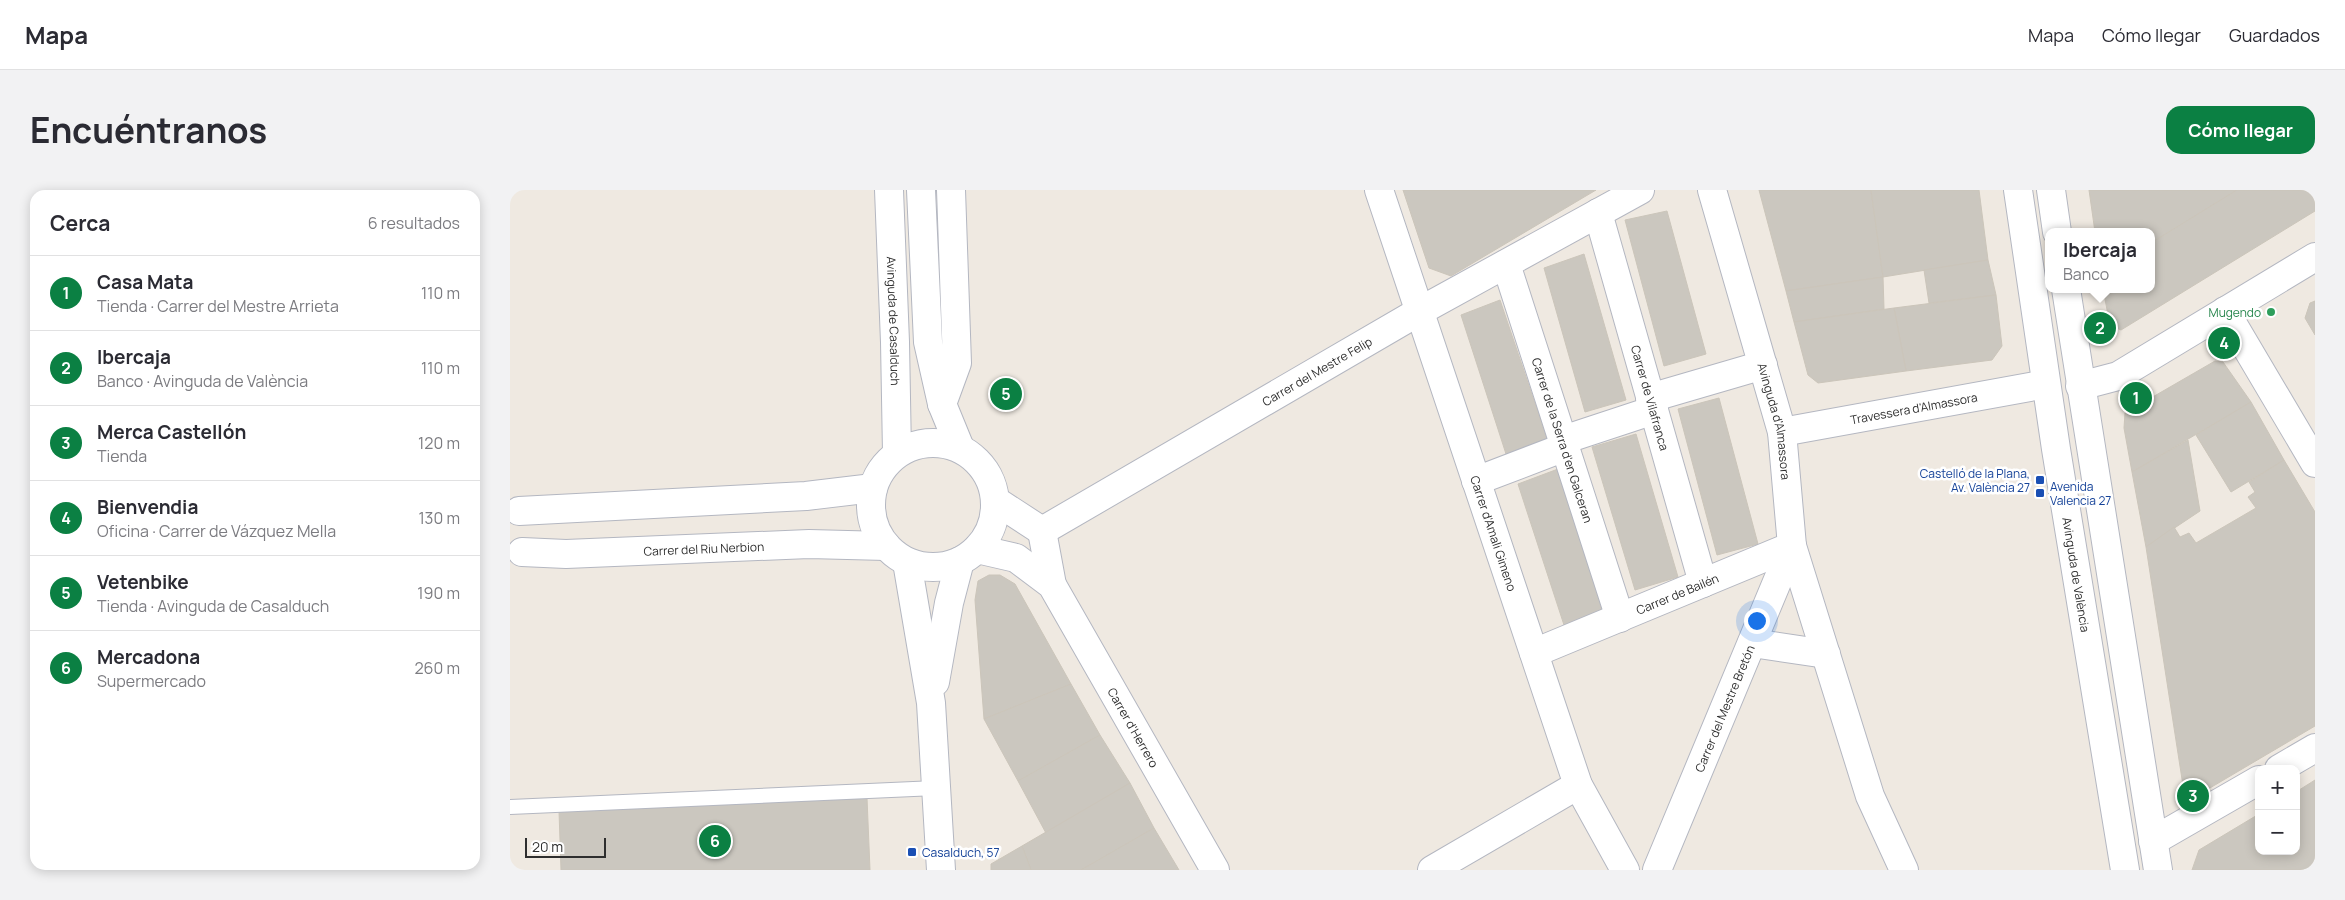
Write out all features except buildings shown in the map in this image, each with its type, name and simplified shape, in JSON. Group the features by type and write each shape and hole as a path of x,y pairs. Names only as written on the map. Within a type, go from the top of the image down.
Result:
{"street":[{"name":"Avinguda de Casalduch","path":"889,190 897,453"},
{"path":"922,190 928,342 942,404 960,448 985,469 996,501 992,527 968,555 949,603 931,703"},
{"path":"942,404 957,363 951,190"},
{"name":"Carrer d'Amali Gimeno","path":"1379,190 1578,785 1625,870"},
{"name":"Carrer del Mestre Felip","path":"1042,530 1420,311 1640,190"},
{"name":"Avinguda d'Almassora","path":"1712,190 1782,432 1792,546 1870,796 1904,870"},
{"name":"Avinguda de València","path":"2018,190 2046,384 2125,870"},
{"path":"2051,190 2056,228"},
{"name":"Carrer de Vilafranca","path":"1598,213 1703,583"},
{"path":"2080,386 2118,376 2315,257"},
{"name":"Carrer de la Serra d'en Galceran","path":"1506,264 1620,618"},
{"path":"2067,293 2158,870"},
{"path":"2225,311 2315,463"},
{"path":"1476,481 1652,404 1763,365"},
{"name":"Travessera d'Almassora","path":"1782,432 2046,384"},
{"path":"960,448 928,442 897,453 882,468 873,488 872,519 886,546 907,562 934,567 968,555"},
{"path":"516,555 528,531 514,508 806,496 873,488"},
{"path":"996,501 1042,530"},
{"name":"Carrer d'Herrero","path":"1042,530 1052,585 1215,870"},
{"name":"Carrer del Riu Nerbion","path":"516,555 809,544 886,546"},
{"name":"Carrer de Bailén","path":"1534,653 1792,546"},
{"name":"Carrer del Mestre Bretón","path":"1657,870 1792,546"},
{"name":"Carrer d'Herrero","path":"968,555 1016,558 1052,585"},
{"path":"907,562 931,703 941,870"},
{"path":"1752,642 1826,654"},
{"path":"2285,765 2315,748"},
{"path":"2154,841 2255,782"},
{"path":"1432,870 1578,785"}],"lane":[{"path":"510,807 936,788"}],"place":[{"name":"Mugendo","path":"2271,312"},
{"name":"Ibercaja","path":"2100,328"},
{"name":"Bienvendia","path":"2224,343"},
{"name":"Vetenbike","path":"1006,394"},
{"name":"Casa Mata","path":"2136,398"},
{"name":"Castelló de la Plana, Av. València 27","path":"2040,480"},
{"name":"Avenida Valencia 27","path":"2040,493"},
{"name":"Merca Castellón","path":"2193,796"},
{"name":"Mercadona","path":"715,841"},
{"name":"Casalduch, 57","path":"912,852"}]}
